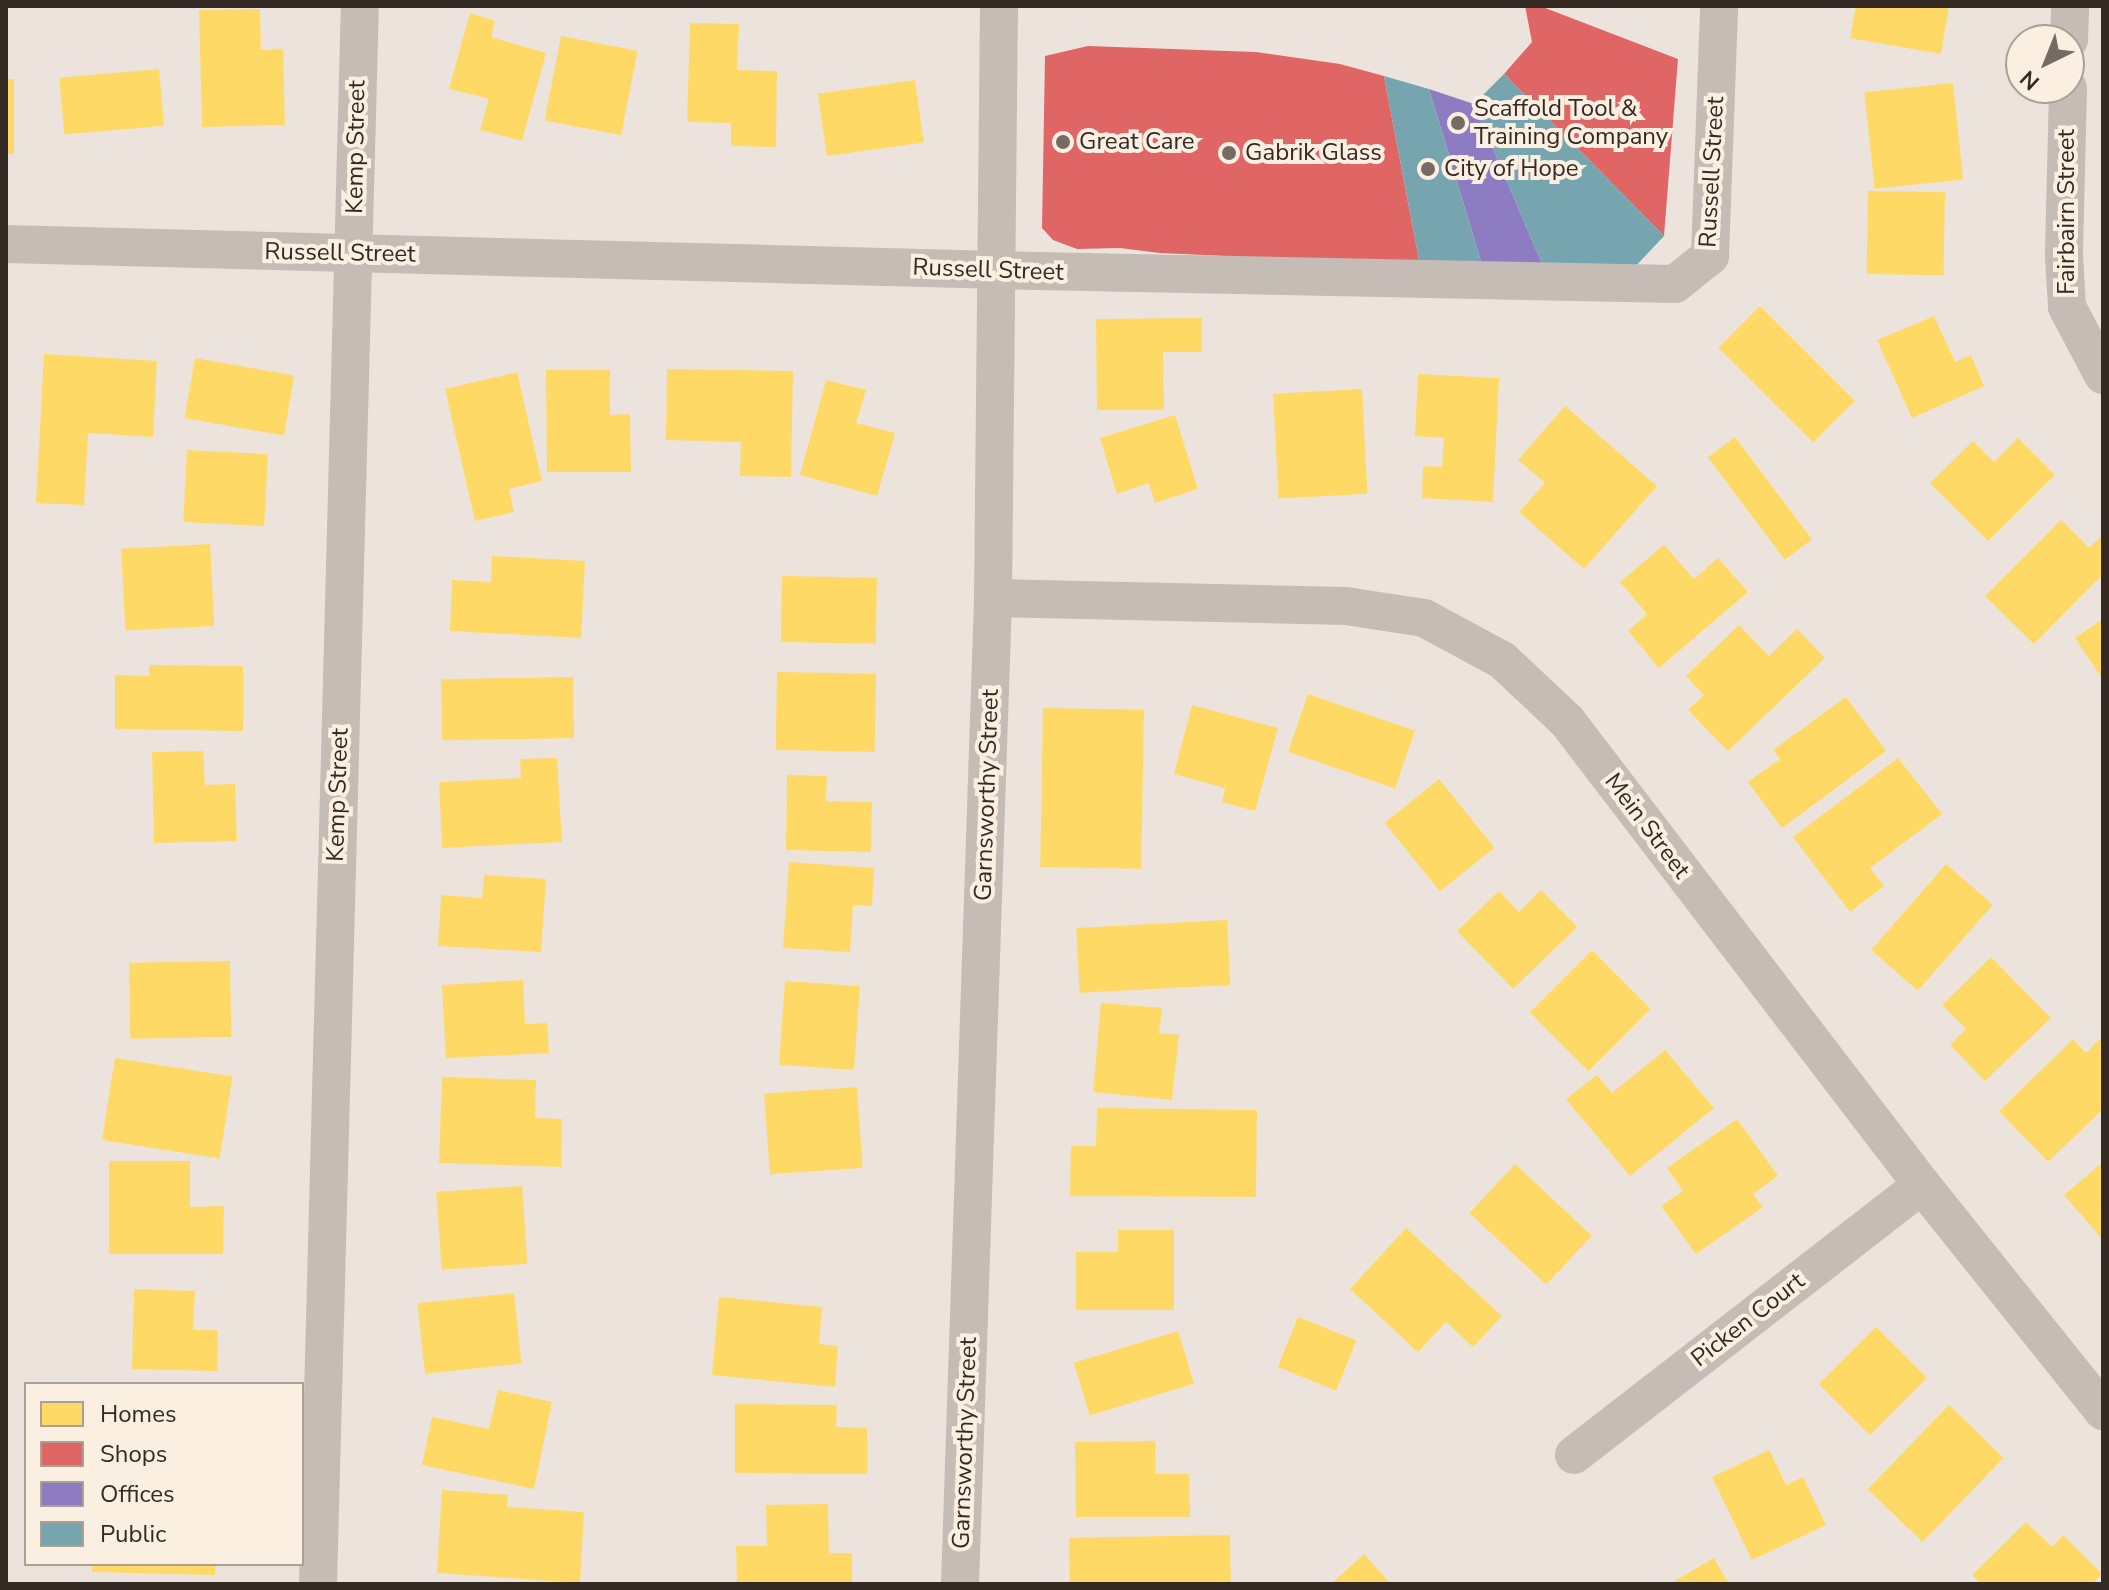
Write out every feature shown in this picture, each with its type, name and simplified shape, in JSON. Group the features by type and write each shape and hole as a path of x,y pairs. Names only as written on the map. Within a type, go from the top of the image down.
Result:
{"street":[{"name":"Kemp Street","path":"318,1584 360,6"},
{"name":"Garnsworthy Street","path":"960,1584 993,598 999,6"},
{"name":"Russell Street","path":"6,244 1675,284 1710,256 1719,6"},
{"name":"Fairbairn Street","path":"2068,104 2064,256 2067,307 2103,375"},
{"name":"Mein Street","path":"993,598 1346,606 1424,618 1502,660 1567,721 1922,1185 2103,1411"},
{"name":"Picken Court","path":"1574,1455 1922,1185"}],"building: Homes":[{"path":"1856,6 1949,6 1941,54 1850,38"},
{"path":"260,9 261,50 283,49 285,125 202,127 199,10"},
{"path":"470,13 495,21 491,37 546,53 522,141 480,130 489,99 449,89"},
{"path":"690,23 739,24 737,70 777,71 776,147 731,146 731,123 687,122"},
{"path":"561,36 638,51 621,135 545,120"},
{"path":"159,69 164,126 64,134 59,78"},
{"path":"6,79 14,79 14,154 6,154"},
{"path":"915,80 924,142 827,156 818,94"},
{"path":"1953,83 1963,179 1875,189 1864,92"},
{"path":"1868,191 1945,192 1944,275 1867,274"},
{"path":"1760,306 1855,401 1813,442 1718,348"},
{"path":"1934,316 1955,362 1971,355 1984,386 1912,418 1877,340"},
{"path":"1202,318 1202,352 1163,352 1164,410 1097,410 1096,319"},
{"path":"44,354 157,361 153,437 88,433 84,505 36,503"},
{"path":"195,358 294,376 284,436 184,418"},
{"path":"667,369 793,371 791,477 740,476 741,442 666,440"},
{"path":"546,370 610,370 610,415 630,414 631,472 547,472"},
{"path":"517,372 542,481 509,489 514,512 475,521 445,389"},
{"path":"1418,374 1499,378 1493,502 1422,498 1423,466 1442,467 1444,438 1415,436"},
{"path":"826,380 866,390 856,423 895,433 877,496 800,475"},
{"path":"1362,389 1367,494 1279,499 1273,394"},
{"path":"1565,406 1657,486 1584,569 1519,512 1545,483 1518,460"},
{"path":"1175,415 1198,489 1155,503 1149,483 1117,494 1100,438"},
{"path":"1735,437 1812,539 1785,560 1708,457"},
{"path":"2018,438 2055,475 1988,541 1930,483 1973,441 1994,462"},
{"path":"187,450 268,454 264,526 183,522"},
{"path":"2061,520 2089,548 2101,537 2103,539 2103,574 2034,644 1985,596"},
{"path":"210,544 214,626 125,631 121,549"},
{"path":"1664,545 1694,579 1718,558 1748,592 1659,668 1628,631 1647,614 1620,582"},
{"path":"492,556 585,561 581,638 450,631 452,580 491,582"},
{"path":"782,576 877,578 876,644 781,642"},
{"path":"2103,619 2103,680 2075,638"},
{"path":"1739,625 1769,656 1797,629 1825,658 1728,751 1688,710 1704,695 1686,676"},
{"path":"149,665 243,666 243,731 115,729 115,675 149,676"},
{"path":"777,672 876,674 875,752 776,750"},
{"path":"573,677 574,738 442,740 441,679"},
{"path":"1308,694 1415,731 1395,788 1288,752"},
{"path":"1846,697 1886,751 1782,828 1748,782 1780,759 1773,750"},
{"path":"1192,705 1278,728 1255,811 1222,802 1225,788 1174,774"},
{"path":"1043,708 1144,710 1141,869 1040,867"},
{"path":"203,751 205,785 235,784 237,841 154,843 152,752"},
{"path":"557,758 562,842 442,848 439,782 521,778 520,759"},
{"path":"1898,758 1942,814 1870,868 1884,886 1850,912 1793,837"},
{"path":"787,775 827,776 826,801 872,802 871,852 786,850"},
{"path":"1439,779 1494,847 1440,891 1385,823"},
{"path":"789,862 874,868 872,906 853,905 850,952 783,948"},
{"path":"1946,864 1993,905 1918,991 1871,950"},
{"path":"484,875 546,879 541,952 438,946 441,895 482,898"},
{"path":"1541,890 1577,927 1513,989 1457,931 1499,891 1519,912"},
{"path":"1227,920 1230,985 1080,993 1076,928"},
{"path":"1592,950 1651,1009 1588,1071 1530,1012"},
{"path":"1991,957 2051,1018 1985,1081 1950,1045 1966,1029 1942,1005"},
{"path":"230,961 231,1037 130,1039 129,963"},
{"path":"523,980 525,1024 547,1023 549,1053 446,1058 442,985"},
{"path":"785,981 860,986 854,1070 779,1065"},
{"path":"1101,1003 1162,1008 1159,1033 1179,1035 1172,1100 1093,1092"},
{"path":"2103,1036 2103,1109 2048,1162 1999,1111 2073,1039 2086,1053"},
{"path":"1665,1050 1714,1108 1630,1176 1566,1099 1597,1075 1612,1093"},
{"path":"115,1058 233,1077 220,1159 102,1140"},
{"path":"442,1077 536,1080 535,1118 562,1119 561,1167 439,1163"},
{"path":"857,1087 863,1168 770,1174 764,1093"},
{"path":"1097,1108 1257,1110 1256,1197 1070,1196 1071,1146 1096,1146"},
{"path":"1737,1119 1778,1176 1753,1194 1763,1207 1696,1254 1661,1206 1683,1191 1667,1168"},
{"path":"109,1161 190,1161 190,1207 224,1206 223,1254 109,1254"},
{"path":"2103,1162 2103,1240 2064,1195"},
{"path":"1515,1164 1592,1236 1546,1285 1469,1213"},
{"path":"522,1186 527,1264 442,1270 436,1192"},
{"path":"1406,1228 1502,1316 1473,1347 1446,1322 1418,1352 1350,1289"},
{"path":"1118,1230 1174,1230 1174,1310 1076,1310 1076,1252 1118,1252"},
{"path":"134,1289 195,1291 193,1330 218,1330 217,1371 132,1369"},
{"path":"514,1293 521,1364 425,1374 418,1303"},
{"path":"719,1297 822,1307 819,1344 838,1346 835,1387 712,1375"},
{"path":"1298,1317 1356,1341 1336,1391 1278,1367"},
{"path":"1876,1327 1927,1378 1870,1435 1819,1384"},
{"path":"1178,1331 1194,1384 1090,1415 1074,1363"},
{"path":"498,1390 552,1402 534,1489 422,1465 432,1417 489,1429"},
{"path":"735,1404 837,1405 836,1427 867,1428 867,1474 735,1473"},
{"path":"1949,1405 2004,1458 1922,1542 1868,1489"},
{"path":"1155,1441 1155,1474 1189,1474 1190,1517 1076,1517 1075,1442"},
{"path":"1769,1450 1786,1485 1803,1477 1826,1525 1752,1560 1712,1477"},
{"path":"442,1490 508,1495 507,1507 584,1512 580,1583 437,1573"},
{"path":"828,1504 829,1553 852,1553 852,1584 737,1584 736,1546 767,1546 766,1505"},
{"path":"2026,1522 2052,1547 2063,1535 2102,1574 2092,1584 1981,1584 1972,1575"},
{"path":"1230,1535 1231,1584 1070,1584 1069,1538"},
{"path":"1364,1554 1391,1584 1331,1584"},
{"path":"1714,1558 1729,1584 1669,1584"},
{"path":"92,1566 215,1566 215,1575 92,1572"}],"building: Shops":[{"path":"1525,6 1540,6 1678,59 1664,236 1504,74 1532,42"},
{"path":"1088,46 1256,52 1340,64 1384,76 1420,265 1160,253 1120,248 1077,249 1053,240 1042,228 1045,56"}],"building: Offices":[{"path":"1429,89 1474,104 1543,266 1483,268"}],"building: Public":[{"path":"1504,74 1664,236 1632,270 1543,266 1474,104"},
{"path":"1384,76 1429,89 1483,268 1420,265"}],"place":[{"name":"Scaffold Tool & Training Company","path":"1458,123"},
{"name":"Great Care","path":"1063,142"},
{"name":"Gabrik Glass","path":"1229,153"},
{"name":"City of Hope","path":"1428,169"}]}
